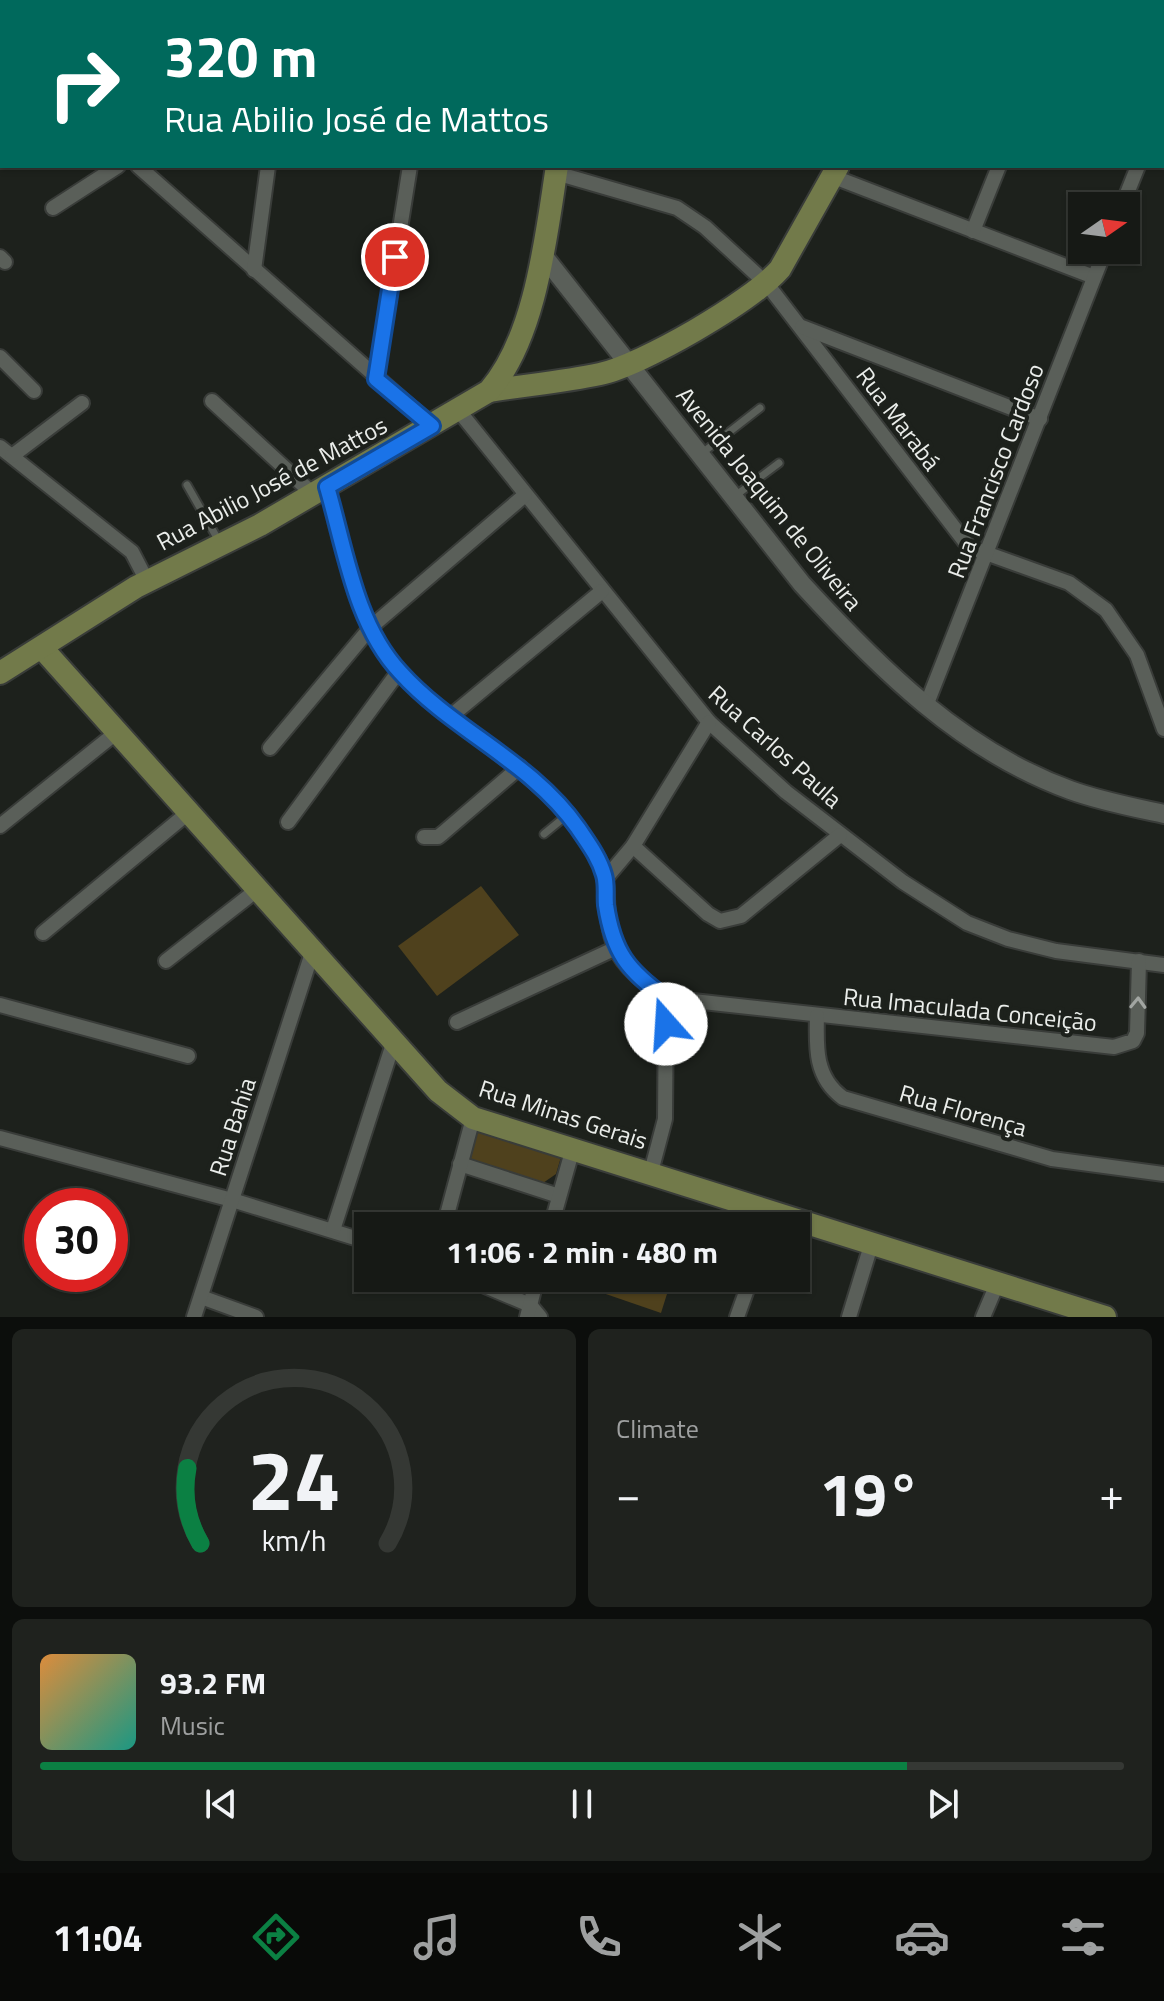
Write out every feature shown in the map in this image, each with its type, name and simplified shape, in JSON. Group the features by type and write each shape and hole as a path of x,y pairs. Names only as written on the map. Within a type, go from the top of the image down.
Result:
{"main road":[{"name":"Rua Abilio José de Mattos","path":"0,673 147,581 321,491 489,391 514,357 542,254 556,170"},
{"path":"489,391 600,374 629,364 729,310 767,284 794,249 836,172"},
{"name":"Rua Minas Gerais","path":"42,648 438,1091 473,1118 651,1172 752,1212"},
{"name":"Rua Minas Gerais","path":"810,1228 872,1242 1103,1317"}],"street":[{"path":"53,208 115,168"},
{"path":"140,168 432,426"},
{"path":"254,270 268,168"},
{"path":"376,379 410,168"},
{"path":"973,231 998,168"},
{"path":"1128,192 1137,168"},
{"name":"Rua Marabá","path":"556,170 677,208 705,227 767,284 969,547 1069,583 1106,610 1137,655 1164,729"},
{"path":"836,172 973,231 1094,277"},
{"name":"Avenida Joaquim de Oliveira","path":"542,254 822,606 926,706 961,733 1030,773 1104,801 1164,814"},
{"name":"Rua Francisco Cardoso","path":"926,706 988,556 1099,264"},
{"path":"799,326 1040,419"},
{"path":"0,357 34,391"},
{"path":"212,401 321,491 371,627 399,671 451,716 520,767 568,814 596,855 606,878 605,900 616,948 643,981 666,998 817,1016"},
{"path":"82,403 6,451 132,552 147,581"},
{"name":"Rua Carlos Paula","path":"459,411 709,722 786,792 840,835 903,882 967,923 1008,939 1056,951 1164,965"},
{"path":"270,748 371,627 525,495"},
{"path":"451,716 602,591"},
{"path":"288,822 399,671"},
{"path":"606,878 633,846 709,722"},
{"path":"0,826 117,732"},
{"path":"424,837 438,837 520,767"},
{"path":"43,933 189,812"},
{"path":"633,846 708,914 730,921 741,916 840,835"},
{"path":"166,961 258,889"},
{"path":"457,1022 616,948"},
{"name":"Rua Bahia","path":"194,1317 313,950"},
{"name":"Rua Imaculada Conceição","path":"817,1016 1114,1047 1133,1041 1137,1033 1139,961"},
{"path":"651,1172 665,1119 666,998"},
{"path":"0,1005 188,1056"},
{"name":"Rua Florença","path":"817,1016 820,1066 828,1087 843,1098 1052,1159 1164,1174"},
{"path":"333,1230 394,1041"},
{"path":"448,1212 473,1118"},
{"path":"0,1138 232,1200 354,1237"},
{"path":"555,1212 573,1148"},
{"path":"460,1164 559,1196"},
{"path":"849,1317 872,1242"},
{"path":"983,1317 997,1284"},
{"path":"492,1292 532,1313 535,1292"},
{"path":"737,1317 746,1292"},
{"path":"201,1297 256,1317"}],"lane":[{"path":"699,455 760,408"},
{"path":"733,497 779,463"},
{"path":"187,485 221,545"},
{"path":"544,834 568,814"}],"shaded area":[{"path":"481,886 519,935 437,996 398,946"},
{"path":"478,1127 557,1151 561,1157 556,1174 543,1183 468,1158"},
{"path":"600,1292 668,1292 661,1313"}],"route":[{"path":"395,257 376,379 432,426 327,487 363,610 380,645 399,671 451,716 520,767 568,814 596,855 606,878 605,900 616,948 643,981 666,998 666,1024"}]}
